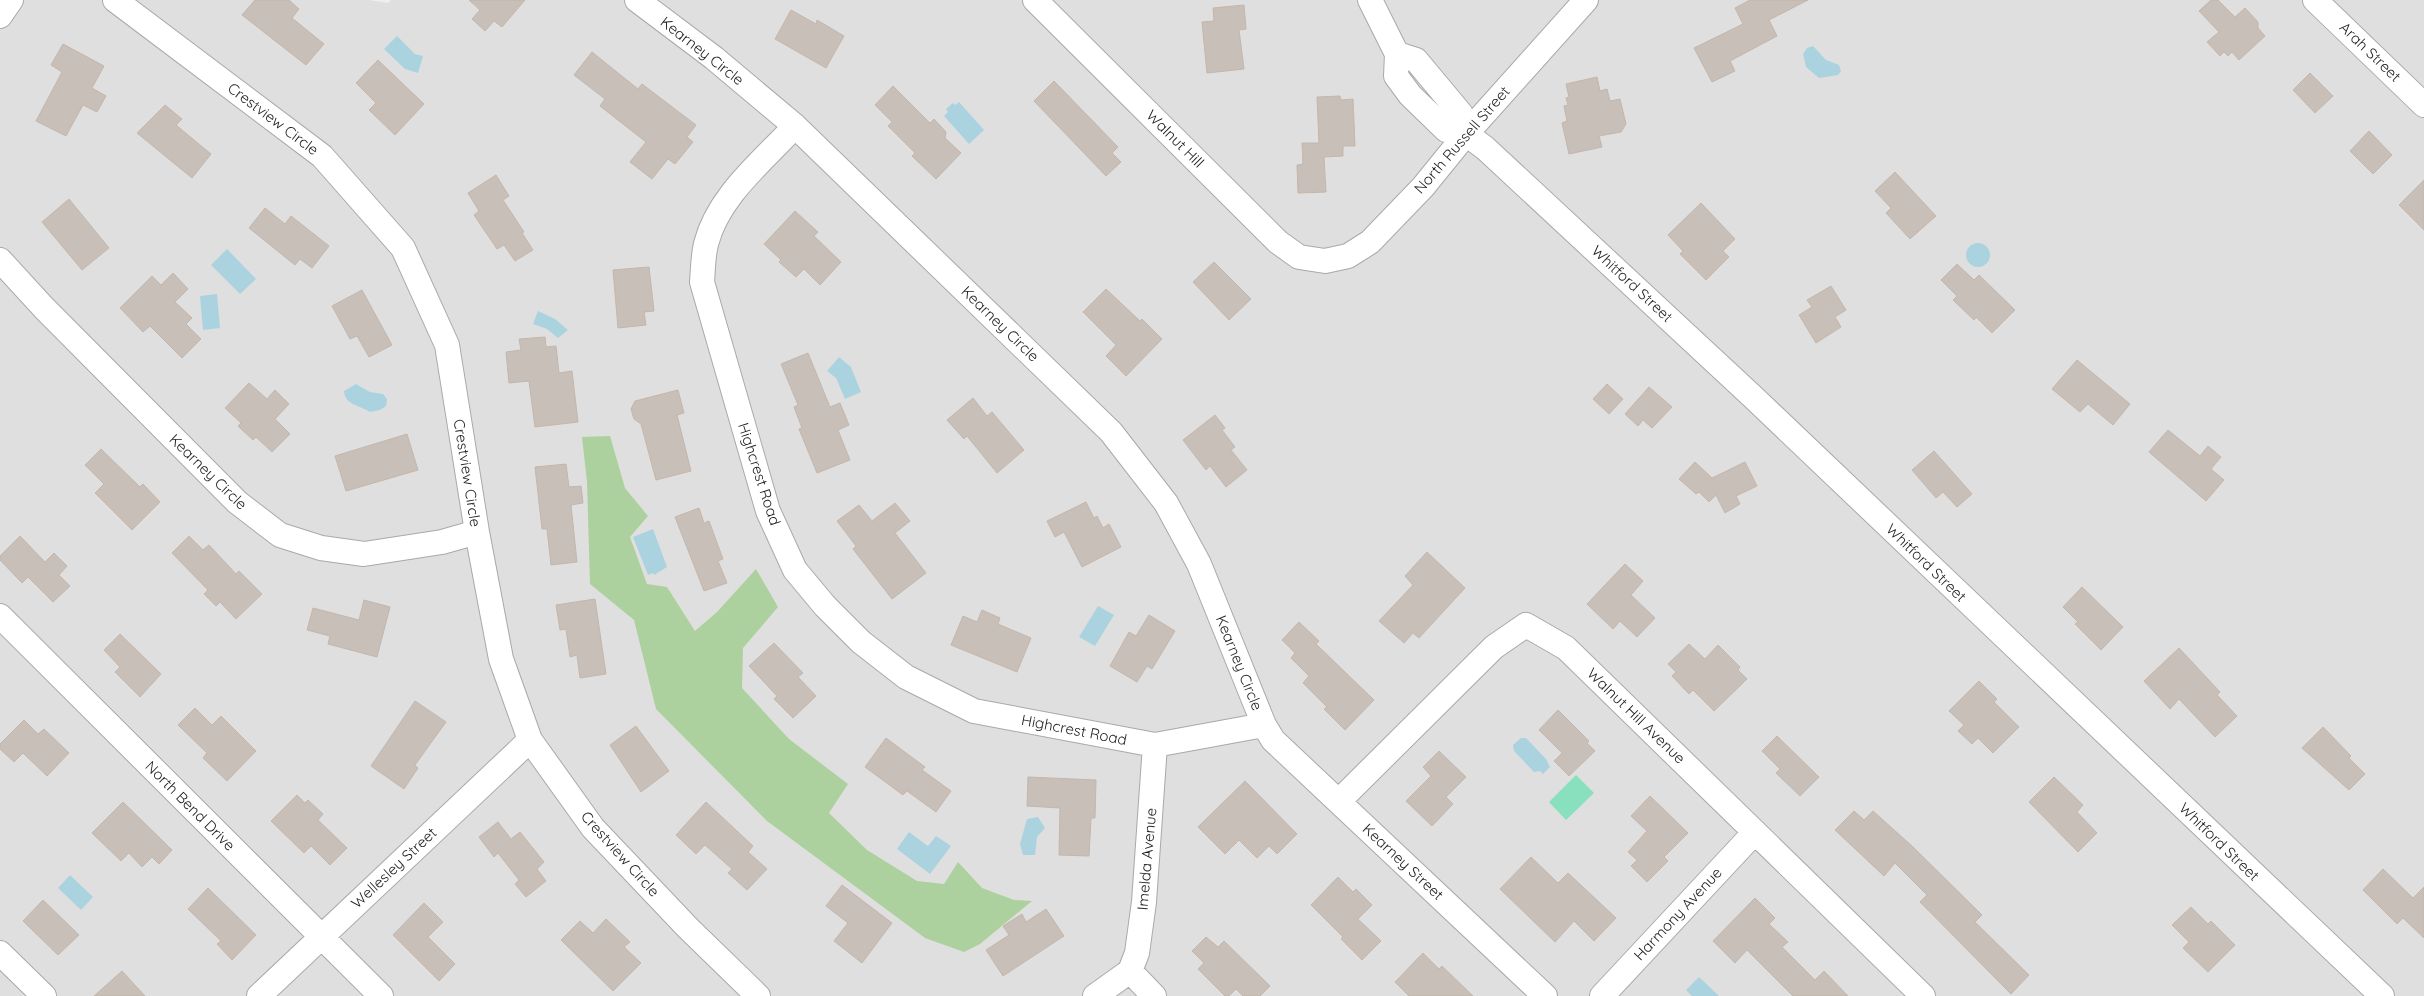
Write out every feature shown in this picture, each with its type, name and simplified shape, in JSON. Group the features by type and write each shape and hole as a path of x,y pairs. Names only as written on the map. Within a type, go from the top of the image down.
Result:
{"street":[{"path":"0,16 11,0"},
{"name":"Crestview Circle","path":"115,0 322,156 403,248 447,345 477,532 501,660 530,740 593,828 688,928 758,996"},
{"name":"Kearney Circle","path":"637,0 714,58 795,126 1111,432 1166,503 1199,564 1264,725"},
{"name":"Walnut Hill","path":"1035,0 1278,242 1299,257 1324,261"},
{"name":"Whitford Street","path":"1370,0 1397,54 1396,76 1410,95 1446,130 1466,134 1485,148 1753,397 2382,996"},
{"name":"North Russell Street","path":"1324,261 1348,256 1370,242 1423,187 1466,134 1586,0"},
{"name":"Arah Street","path":"2315,0 2424,104"},
{"name":"Highcrest Road","path":"795,126 728,198 714,221 706,244 702,282 768,511 795,570 825,606 862,642 906,677 974,711 1155,745 1264,725"},
{"name":"Kearney Circle","path":"0,260 44,308 237,502 280,535 322,548 364,554 442,542 477,532"},
{"name":"North Bend Drive","path":"0,616 381,996"},
{"name":"Walnut Hill Avenue","path":"1339,801 1494,647 1526,625 1566,648 1923,996"},
{"name":"Kearney Street","path":"1264,725 1287,754 1545,996"},
{"name":"Wellesley Street","path":"259,996 320,936 530,740"},
{"name":"Imelda Avenue","path":"1130,971 1137,953 1144,902 1155,745"},
{"name":"Harmony Avenue","path":"1602,996 1755,832"},
{"path":"0,953 44,996"},
{"path":"1095,996 1130,971 1154,996"}],"shaded area":[{"path":"0,0 369,0 388,3 391,0 2424,0 2424,996 0,996"}],"green space":[{"path":"610,436 625,488 648,516 630,537 647,584 667,587 695,631 717,612 756,569 778,607 743,648 742,688 789,739 848,784 829,813 867,850 917,881 944,884 958,862 982,888 1014,900 1032,901 980,944 964,952 925,938 767,821 656,709 634,620 590,584 587,482 582,437"},
{"path":"1576,775 1594,793 1566,820 1549,802"}],"water":[{"path":"397,36 415,54 423,56 418,73 405,69 384,49"},
{"path":"1813,46 1826,60 1839,65 1841,71 1838,75 1819,78 1806,67 1803,54 1807,48"},
{"path":"959,102 984,130 969,144 944,116 948,112 946,109 953,103 955,105"},
{"path":"1978,243 1983,244 1989,250 1989,260 1983,266 1978,267 1973,266 1967,260 1966,255 1967,250 1973,244"},
{"path":"227,249 256,279 240,294 211,265"},
{"path":"217,294 220,328 203,330 200,296"},
{"path":"538,311 555,319 568,330 558,338 547,329 533,324"},
{"path":"839,357 851,367 861,392 845,399 836,378 827,371"},
{"path":"356,384 370,392 383,394 387,399 386,406 380,410 370,412 350,402 345,396 344,391"},
{"path":"653,529 667,567 654,575 653,573 648,575 633,537"},
{"path":"1098,606 1114,615 1095,646 1079,637"},
{"path":"1521,738 1526,738 1546,759 1550,767 1543,774 1540,771 1534,772 1514,751 1513,745"},
{"path":"1038,817 1045,828 1037,837 1035,855 1023,855 1020,844 1027,819"},
{"path":"909,832 928,846 936,836 951,846 930,874 897,849"},
{"path":"70,875 93,897 81,910 58,888"},
{"path":"1699,977 1719,996 1692,996 1686,990"}],"building":[{"path":"255,0 289,0 299,9 292,18 324,44 306,65 242,15"},
{"path":"469,0 525,0 502,27 494,21 485,31 472,19 480,10"},
{"path":"1750,0 1808,0 1769,20 1777,36 1730,61 1735,71 1712,82 1694,48 1743,24 1735,8"},
{"path":"2211,0 2218,0 2235,17 2245,8 2258,22 2258,28 2265,36 2239,60 2232,52 2228,56 2224,52 2220,56 2207,42 2219,32 2199,11"},
{"path":"1244,5 1246,29 1239,30 1244,69 1207,73 1202,22 1214,21 1213,8"},
{"path":"791,10 816,24 817,20 844,36 826,68 775,39"},
{"path":"63,44 104,66 92,88 106,96 97,112 83,105 66,136 36,121 62,72 51,65"},
{"path":"592,52 638,89 642,84 696,125 687,137 693,142 675,164 668,159 652,179 630,162 646,142 600,106 605,99 574,75"},
{"path":"378,60 424,104 395,135 369,110 376,103 356,83"},
{"path":"2310,73 2333,96 2315,113 2293,90"},
{"path":"1597,77 1600,91 1607,89 1610,101 1620,99 1626,124 1621,132 1599,136 1602,147 1569,154 1562,123 1567,121 1564,106 1568,105 1566,98 1569,97 1566,84"},
{"path":"1054,81 1118,147 1112,153 1121,162 1106,176 1034,101"},
{"path":"893,86 930,123 934,119 946,132 945,138 961,153 936,179 912,156 915,153 888,126 892,122 875,105"},
{"path":"1340,96 1341,100 1353,99 1355,146 1343,146 1343,156 1324,157 1326,192 1298,193 1297,165 1303,164 1302,143 1319,143 1317,97"},
{"path":"165,105 182,119 176,125 211,154 192,178 137,133"},
{"path":"2369,131 2392,155 2373,174 2350,151"},
{"path":"1895,172 1936,216 1910,239 1886,213 1891,208 1875,191"},
{"path":"496,175 509,196 503,200 524,232 522,233 533,250 515,261 504,245 497,249 474,215 479,211 468,193"},
{"path":"2424,180 2424,230 2399,205"},
{"path":"69,199 109,248 82,270 42,222"},
{"path":"1701,203 1735,239 1723,251 1729,257 1706,280 1680,254 1683,251 1668,235"},
{"path":"265,208 285,224 291,216 329,246 312,268 300,259 295,265 249,228"},
{"path":"795,211 818,232 814,236 841,262 820,285 804,269 796,277 779,262 781,260 764,244"},
{"path":"1214,262 1251,299 1229,320 1193,282"},
{"path":"1957,264 1974,280 1979,275 2015,310 1992,333 1976,317 1974,320 1953,300 1957,296 1941,280"},
{"path":"649,267 654,311 644,312 646,325 618,328 613,270"},
{"path":"173,273 188,289 175,302 192,318 186,324 201,339 182,358 150,326 143,332 120,308 152,276 161,285"},
{"path":"1831,286 1846,310 1835,317 1841,327 1816,343 1799,315 1812,307 1807,300"},
{"path":"1106,289 1140,321 1142,319 1162,339 1126,376 1106,356 1116,345 1083,312"},
{"path":"362,290 392,345 369,357 357,336 350,339 332,306"},
{"path":"545,337 546,347 556,346 559,373 572,371 578,422 535,427 529,381 509,383 506,352 521,350 519,339"},
{"path":"808,353 830,407 840,403 849,425 838,430 850,460 817,473 799,429 802,428 794,407 798,405 781,364"},
{"path":"2077,360 2130,404 2113,425 2088,404 2080,412 2052,389"},
{"path":"249,383 267,399 275,390 289,404 275,419 290,434 272,452 256,437 253,440 238,426 241,423 225,408"},
{"path":"1607,384 1623,399 1609,414 1593,399"},
{"path":"1649,387 1672,407 1652,428 1643,420 1638,426 1625,414"},
{"path":"678,390 684,413 677,415 691,471 656,480 641,424 634,419 631,409 635,401"},
{"path":"973,398 987,416 992,412 1024,450 997,473 967,436 964,439 947,420"},
{"path":"1215,415 1225,428 1222,430 1235,447 1231,450 1247,470 1226,487 1210,466 1206,470 1183,440"},
{"path":"2168,430 2200,456 2208,446 2221,457 2211,469 2224,480 2206,501 2149,452"},
{"path":"407,434 418,470 346,491 335,456"},
{"path":"101,449 140,487 143,484 160,502 132,530 95,493 104,484 85,465"},
{"path":"1934,451 1972,494 1957,507 1943,492 1936,498 1912,470"},
{"path":"1695,462 1712,478 1745,462 1757,486 1736,496 1740,504 1725,513 1716,495 1709,502 1699,492 1696,494 1679,479"},
{"path":"566,464 569,487 581,486 583,503 571,505 577,562 551,565 547,529 542,529 535,467"},
{"path":"1086,502 1094,518 1097,516 1103,528 1109,524 1121,547 1082,567 1064,532 1055,537 1047,521"},
{"path":"895,503 910,521 895,533 926,573 892,599 853,549 856,546 837,521 859,505 872,521"},
{"path":"699,508 704,523 709,521 723,559 718,561 727,583 704,591 675,517"},
{"path":"20,536 45,562 54,553 67,566 59,575 70,586 53,602 28,577 22,583 0,560 0,556"},
{"path":"189,536 203,550 209,545 236,574 239,571 262,594 236,619 220,602 216,606 204,594 208,590 172,553"},
{"path":"1427,552 1465,588 1419,638 1413,633 1404,643 1379,621 1413,585 1405,576"},
{"path":"1625,564 1643,581 1631,595 1655,618 1637,637 1620,621 1613,629 1587,604"},
{"path":"2082,587 2123,627 2101,650 2075,624 2078,622 2063,607"},
{"path":"595,599 606,674 580,678 577,655 570,657 566,629 560,630 556,605"},
{"path":"364,600 390,607 377,657 328,644 330,636 307,630 313,608 359,620"},
{"path":"982,610 1000,618 998,624 1031,638 1017,672 951,645 963,616 977,622"},
{"path":"1149,615 1175,631 1152,669 1147,666 1137,682 1110,666 1129,632 1136,636"},
{"path":"1299,622 1319,641 1316,644 1374,700 1345,730 1324,709 1327,707 1303,683 1309,676 1291,658 1295,653 1282,640"},
{"path":"120,634 161,674 140,697 115,672 120,667 104,650"},
{"path":"774,643 803,673 798,677 816,696 793,718 774,699 777,696 749,666"},
{"path":"1689,644 1705,659 1718,645 1740,667 1738,670 1747,679 1714,711 1693,690 1689,694 1672,676 1676,672 1668,664"},
{"path":"2179,648 2220,692 2217,695 2237,716 2215,737 2179,699 2170,709 2144,681"},
{"path":"1979,681 1997,699 1994,702 2019,727 1993,753 1978,738 1972,744 1958,731 1964,725 1949,711"},
{"path":"415,701 446,722 415,765 418,768 404,789 371,766"},
{"path":"195,708 212,725 221,716 256,751 227,781 203,758 207,753 178,725"},
{"path":"1558,710 1589,741 1587,743 1595,751 1569,776 1554,761 1562,753 1539,730"},
{"path":"24,720 38,734 44,729 69,753 47,776 23,753 14,762 0,749 0,744"},
{"path":"636,726 669,771 641,792 610,745"},
{"path":"2323,727 2351,756 2349,758 2365,774 2349,790 2302,748"},
{"path":"1777,736 1819,777 1800,796 1776,773 1780,769 1762,751"},
{"path":"886,738 925,767 922,770 951,791 936,812 907,791 903,795 865,767"},
{"path":"1439,751 1466,777 1446,797 1453,804 1432,826 1406,801 1431,776 1423,767"},
{"path":"1028,777 1096,780 1095,818 1091,818 1089,856 1059,855 1060,808 1027,806"},
{"path":"2054,777 2083,805 2077,812 2097,833 2078,852 2029,802"},
{"path":"1245,781 1297,834 1277,854 1269,846 1257,858 1239,840 1225,854 1198,827"},
{"path":"297,795 305,803 308,800 323,814 318,820 347,848 330,865 311,846 304,853 271,821"},
{"path":"1650,796 1688,833 1664,857 1668,861 1647,882 1631,866 1637,860 1628,852 1647,831 1631,816"},
{"path":"123,802 172,850 159,864 152,857 142,867 129,853 121,861 92,833"},
{"path":"706,802 753,846 748,852 767,869 747,890 728,873 732,869 705,845 696,854 676,835"},
{"path":"1854,811 1864,820 1873,811 1912,846 1982,915 1975,922 2029,975 2011,994 1920,902 1927,895 1895,863 1884,876 1835,830"},
{"path":"498,822 511,839 520,832 544,862 537,869 546,881 526,897 515,884 519,880 498,853 494,857 479,837"},
{"path":"1531,857 1558,883 1568,873 1616,918 1594,941 1574,921 1555,942 1500,889"},
{"path":"2383,869 2413,898 2424,887 2424,938 2403,918 2397,924 2363,890"},
{"path":"1338,877 1353,892 1356,889 1372,905 1358,919 1381,941 1362,960 1341,939 1343,937 1311,905"},
{"path":"842,885 892,923 862,963 834,941 848,923 826,906"},
{"path":"208,888 256,935 232,960 217,944 221,941 188,909"},
{"path":"1755,898 1775,918 1769,924 1788,942 1782,947 1815,980 1824,971 1848,996 1793,996 1747,950 1735,963 1713,941"},
{"path":"43,900 79,935 58,955 23,921"},
{"path":"424,903 443,922 428,937 455,964 439,981 393,935"},
{"path":"2191,907 2208,924 2211,921 2235,945 2208,972 2183,948 2189,942 2172,925"},
{"path":"1046,909 1064,936 1003,976 986,950 1009,935 1003,926 1022,914 1026,922"},
{"path":"606,919 630,942 624,947 641,963 613,991 561,940 580,921 593,933"},
{"path":"1206,937 1218,947 1224,941 1270,986 1260,996 1243,996 1236,989 1229,996 1225,996 1198,969 1204,963 1192,951"},
{"path":"1423,953 1439,969 1442,966 1473,996 1409,996 1395,982"},
{"path":"122,971 145,996 94,996"}]}
